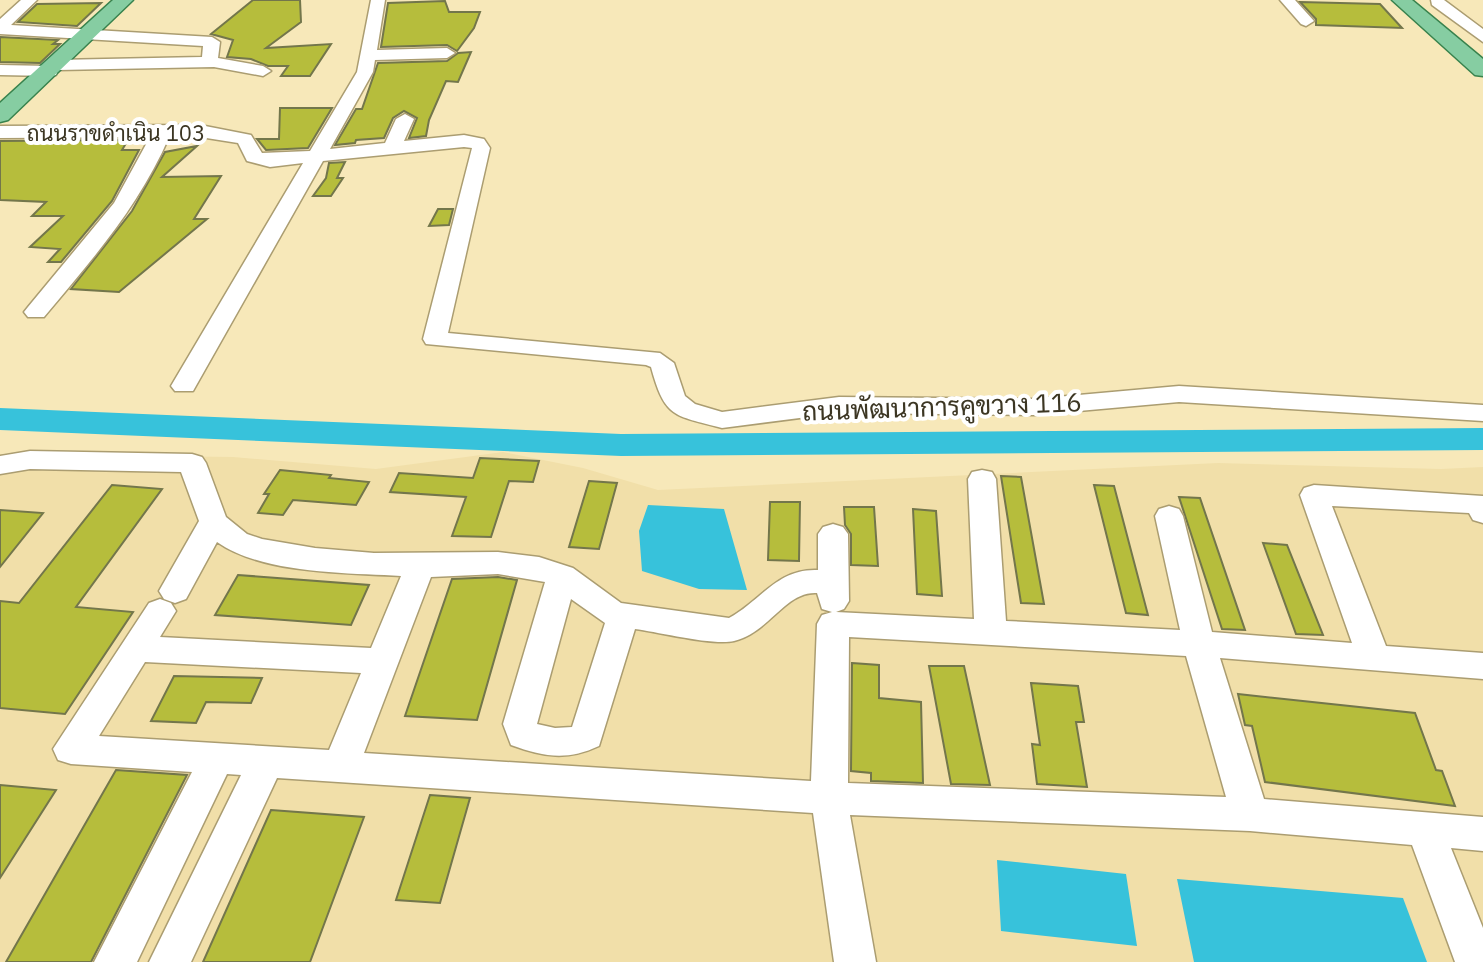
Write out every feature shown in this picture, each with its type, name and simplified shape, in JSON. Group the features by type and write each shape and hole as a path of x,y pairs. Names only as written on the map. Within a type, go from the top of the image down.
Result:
{"main road":[{"path":"1,118 124,0"},
{"path":"1401,0 1483,70"}],"street":[{"path":"2,27 30,0"},
{"path":"124,0 133,0"},
{"path":"184,386 365,72 378,0"},
{"path":"1287,0 1306,21"},
{"path":"1437,2 1481,33"},
{"path":"2,27 88,36 212,42 209,62"},
{"path":"1437,31 1481,33"},
{"path":"368,55 447,53"},
{"path":"0,70 209,62 263,71"},
{"name":"ถนนราขดำเนิน 103","path":"1,118 162,131 200,131 236,137 251,146 254,157 270,161 464,141 477,143 481,148 435,339"},
{"path":"392,148 405,119"},
{"path":"36,312 129,200 147,170 162,131"},
{"name":"ถนนพัฒนาการคูขวาง 116","path":"435,339 651,358 662,363 673,400 686,410 722,420 839,405 1034,407 1179,394 1483,413"},
{"path":"0,465 30,460 192,463 213,522 224,534 263,552 420,566 498,563 539,568 562,576 613,614 730,630 747,624 782,590 814,579 833,583"},
{"path":"982,479 991,631"},
{"path":"1374,658 1314,495 1478,504 1483,513"},
{"path":"1169,516 1199,644 1250,814"},
{"path":"213,522 168,601 71,749 829,798 1250,814 1483,834"},
{"path":"833,534 829,798 855,962"},
{"path":"340,768 420,566"},
{"path":"562,576 520,724 523,735 554,744 573,743 587,736 623,615"},
{"path":"833,624 1199,644 1483,666"},
{"path":"136,649 380,661"},
{"path":"115,962 216,760"},
{"path":"170,962 266,762"},
{"path":"1425,830 1477,958"}],"shaded area":[{"path":"503,452 583,468 658,490 1218,463 1441,469 1483,467 1483,962 0,962 0,454 233,457 376,469"}],"water":[{"path":"648,505 724,509 747,590 699,589 642,571 639,531"},
{"path":"997,860 1126,874 1137,946 1001,931"},
{"path":"1177,879 1403,898 1427,962 1194,962"}],"building":[{"path":"253,0 300,0 301,22 266,48 331,44 310,76 281,76 288,66 268,66 251,59 227,57 233,40 211,34"},
{"path":"445,1 449,12 480,12 474,28 457,51 447,45 381,47 388,3"},
{"path":"1300,2 1380,4 1402,28 1316,25 1316,19"},
{"path":"101,3 77,26 18,22 37,4"},
{"path":"0,37 58,40 53,44 60,44 40,63 0,62"},
{"path":"471,52 458,82 446,81 429,120 426,136 409,138 417,118 404,111 393,118 384,138 335,145 356,109 362,109 378,63 447,61 458,53"},
{"path":"280,108 332,108 308,148 266,150 257,139 279,139"},
{"path":"128,140 122,150 139,150 112,201 61,262 48,262 60,249 30,247 63,216 32,216 46,202 0,200 0,141"},
{"path":"197,146 162,177 221,176 194,219 207,219 119,292 71,289 132,211 165,152"},
{"path":"345,162 337,178 343,178 331,196 313,196 326,178 329,163"},
{"path":"438,209 453,209 449,225 429,226"},
{"path":"480,458 539,461 533,482 509,481 491,537 452,536 466,497 390,492 399,473 473,478"},
{"path":"280,470 369,482 356,505 293,500 283,515 258,513 269,494 264,494"},
{"path":"1001,476 1021,477 1044,604 1021,603"},
{"path":"589,481 617,483 599,549 569,547"},
{"path":"112,485 162,489 76,607 133,612 65,714 0,708 0,601 19,603"},
{"path":"1094,485 1114,486 1148,615 1126,613"},
{"path":"1179,497 1200,498 1245,630 1222,629"},
{"path":"770,502 800,502 799,561 768,560"},
{"path":"844,507 874,507 878,566 851,565 851,534 845,525"},
{"path":"913,509 936,511 942,596 917,594"},
{"path":"0,510 43,513 0,567"},
{"path":"1263,543 1287,545 1323,635 1296,634"},
{"path":"238,575 369,585 351,625 215,615"},
{"path":"498,577 517,580 477,720 405,716 452,579"},
{"path":"852,663 879,665 879,698 921,702 923,783 871,781 871,773 851,771"},
{"path":"929,666 964,666 990,785 951,784"},
{"path":"174,676 262,678 251,703 206,702 196,723 151,721"},
{"path":"1031,683 1078,686 1084,722 1076,722 1087,787 1037,784 1032,744 1040,745"},
{"path":"1238,694 1415,713 1436,770 1442,771 1455,806 1265,782 1252,726 1245,725"},
{"path":"116,770 187,775 91,962 6,962"},
{"path":"0,785 56,790 0,878"},
{"path":"430,795 470,798 440,903 396,900"},
{"path":"271,810 364,817 310,962 203,962"}],"waterway":[{"path":"0,419 621,445 1483,439"}]}
